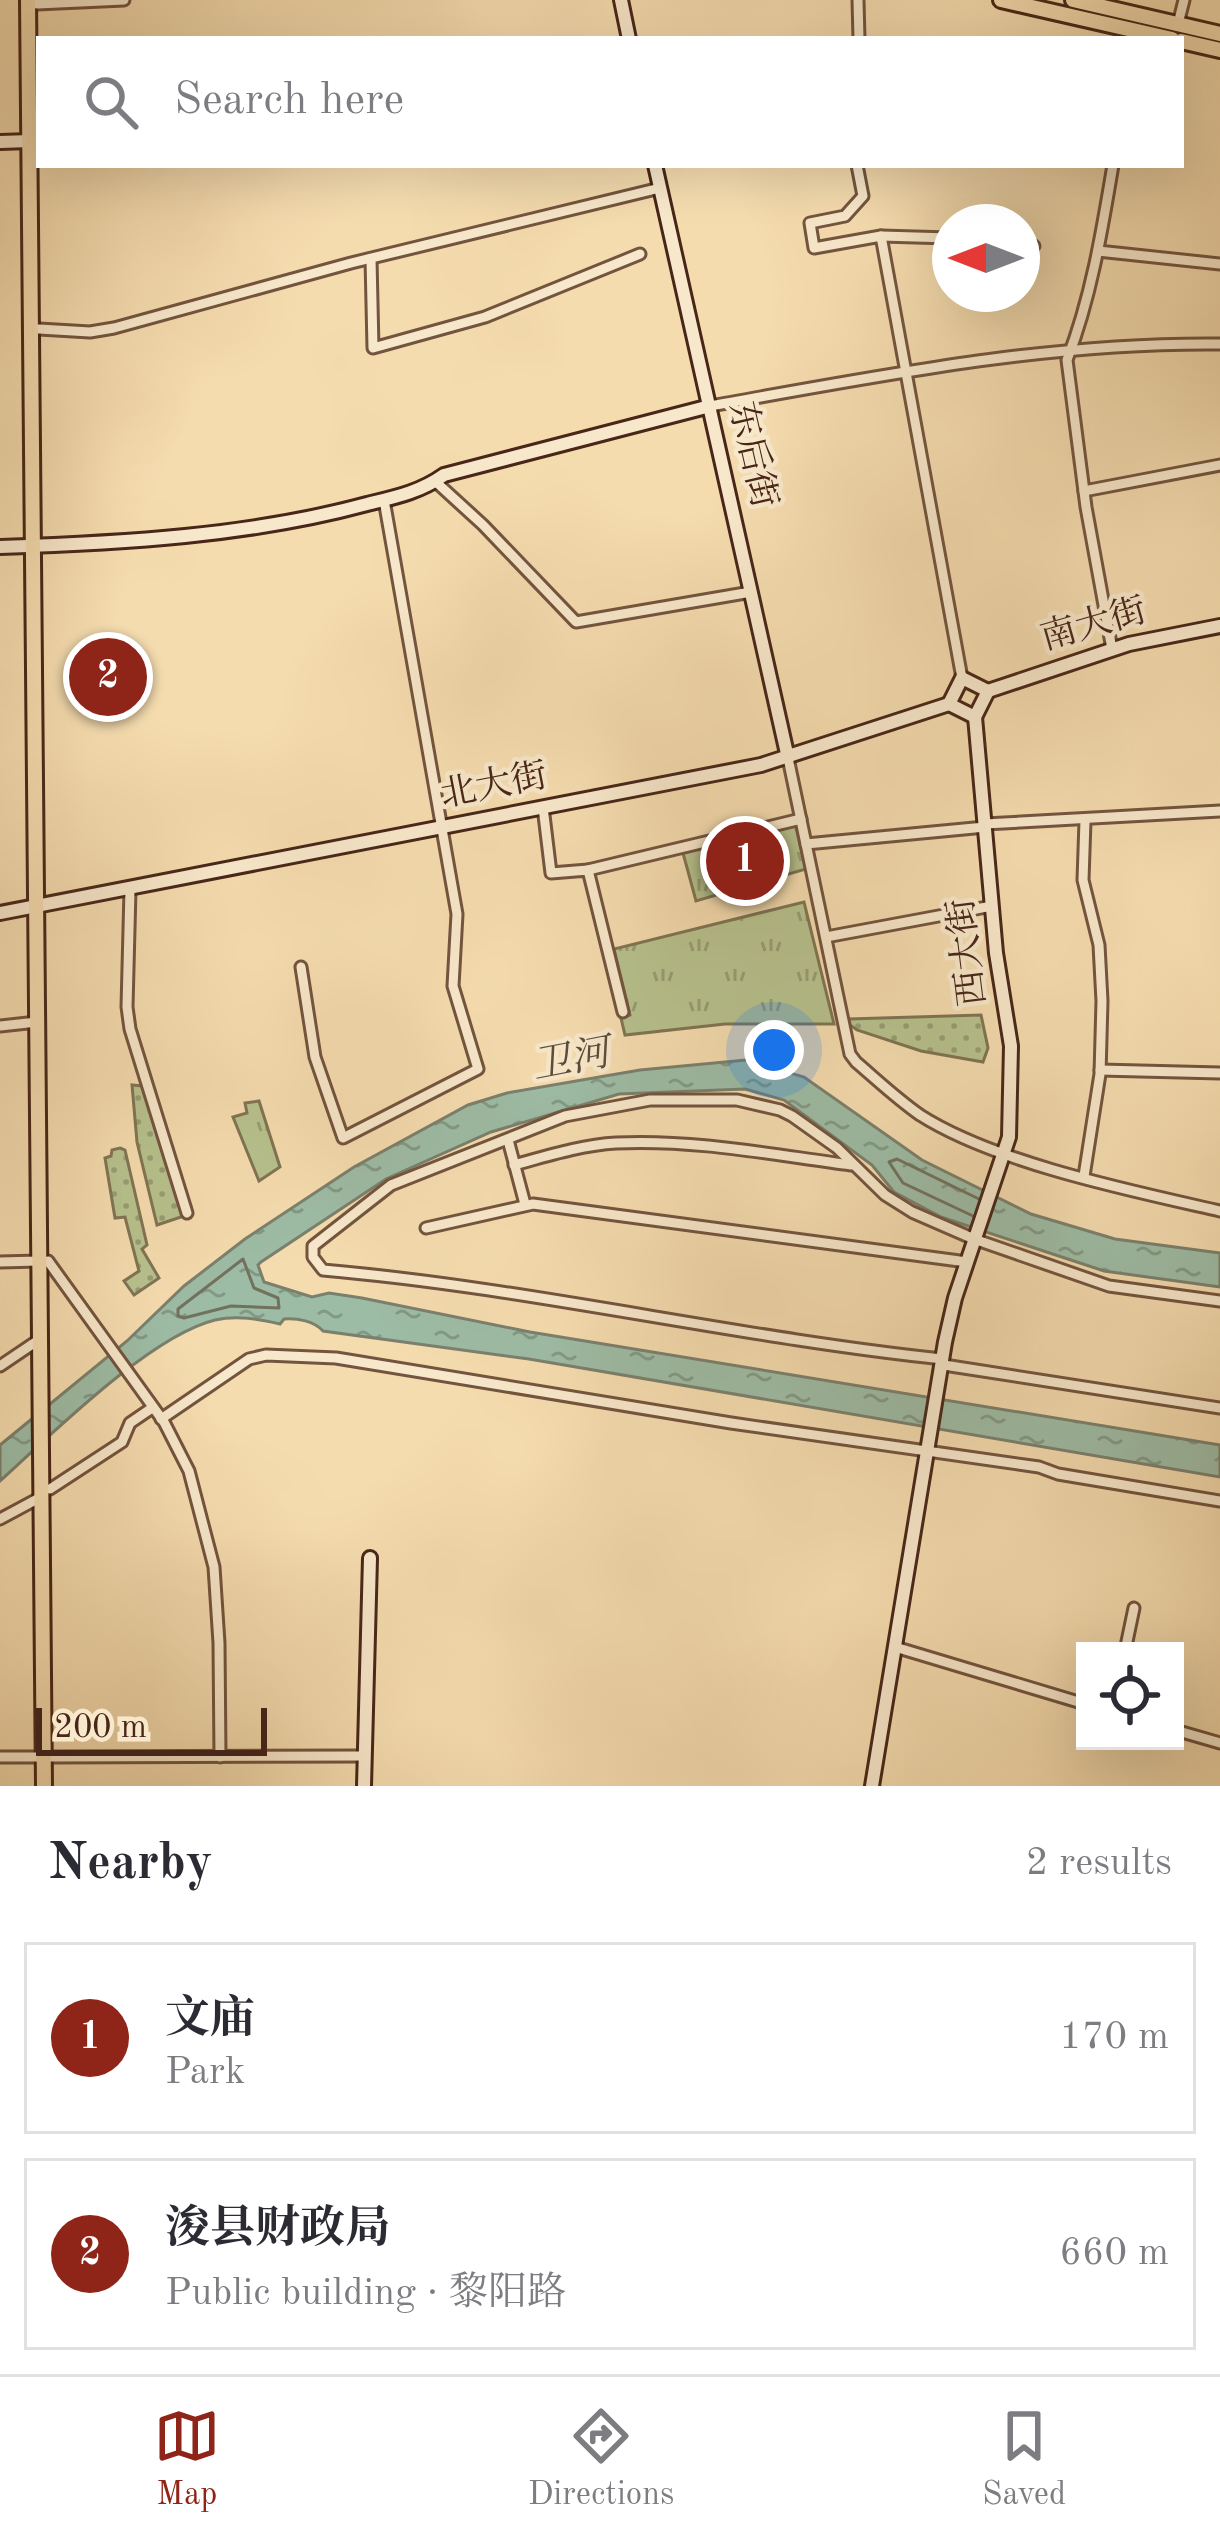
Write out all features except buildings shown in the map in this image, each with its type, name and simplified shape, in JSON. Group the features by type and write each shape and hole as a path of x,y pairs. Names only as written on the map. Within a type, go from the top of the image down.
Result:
{"main road":[{"path":"1001,0 1137,35 1220,34"},
{"path":"1073,0 1175,32"},
{"path":"34,1 30,141 48,1786"},
{"path":"34,1 36,132"},
{"path":"1184,42 1220,50"},
{"path":"37,168 37,547"},
{"path":"40,906 37,1022 44,1261"}],"street":[{"path":"34,1 124,0"},
{"path":"621,0 628,36"},
{"path":"858,0 859,36"},
{"path":"1175,32 1184,0"},
{"path":"0,142 30,141"},
{"name":"东后街","path":"656,168 788,758"},
{"path":"857,168 862,196 845,217 810,223 814,248 881,236 932,237"},
{"path":"1112,168 1098,251 1068,369 1112,649"},
{"path":"39,328 90,332 114,328 660,188"},
{"path":"881,236 962,678 949,704 975,717 988,691 962,678"},
{"path":"1098,251 1220,264"},
{"path":"371,259 374,348 485,316 640,254"},
{"path":"0,547 272,525 422,490 444,476 710,406 906,371 1071,349 1220,344"},
{"path":"1084,491 1220,465"},
{"path":"436,482 576,622 751,592"},
{"path":"301,967 315,1057 343,1138 478,1069 453,986 457,914 445,828 384,500"},
{"path":"0,557 37,547"},
{"name":"南大街","path":"988,691 1112,649 1220,626"},
{"name":"北大街","path":"0,914 788,758 949,704"},
{"name":"西大街","path":"872,1786 942,1367 967,1262 1006,1154 1011,1046 992,906 975,717"},
{"path":"788,758 850,1054 856,1062 922,1115 1006,1154 1220,1211"},
{"path":"543,807 551,873 588,870 801,819"},
{"path":"806,844 985,826 1220,811"},
{"path":"1084,1176 1100,1070 1100,945 1083,880 1085,820"},
{"path":"588,870 623,1012"},
{"path":"130,890 130,1029 188,1213"},
{"path":"826,937 992,906"},
{"path":"0,1025 37,1022"},
{"path":"1100,1070 1220,1073"},
{"path":"1220,1301 1109,1286 912,1212 884,1195 837,1148 792,1116 737,1100 650,1100 565,1116 384,1189 316,1240 313,1258 318,1267 1220,1408"},
{"path":"508,1141 525,1204"},
{"path":"514,1165 627,1143 722,1148 851,1165"},
{"path":"426,1228 525,1204 967,1262"},
{"path":"0,1262 44,1261 161,1420 189,1471 214,1567 220,1757"},
{"path":"0,1366 43,1345"},
{"path":"161,1420 249,1359 266,1355 336,1358 730,1423 928,1446 1220,1501"},
{"path":"0,1519 122,1442 130,1423 152,1408"},
{"path":"364,1786 370,1558"},
{"path":"1127,1642 1134,1608"},
{"path":"895,1646 1076,1701"},
{"path":"1184,1733 1220,1743"},
{"path":"0,1757 365,1756"}],"green space":[{"path":"795,824 806,869 696,901 683,853"},
{"path":"804,902 834,1024 725,1024 625,1035 621,1018 630,1015 614,949"},
{"path":"981,1015 988,1048 983,1062 921,1051 857,1030 849,1019"},
{"path":"132,1085 143,1086 184,1216 157,1225 137,1142"},
{"path":"259,1101 280,1167 259,1181 233,1117 247,1113 245,1103"},
{"path":"120,1148 125,1150 147,1245 142,1249 159,1278 134,1295 124,1281 139,1271 125,1217 115,1218 105,1158"}],"water":[{"path":"746,1060 804,1077 922,1160 1031,1214 1115,1239 1220,1253 1220,1287 1104,1271 941,1217 894,1192 872,1165 784,1100 745,1089 619,1094 491,1132 386,1179 261,1262 264,1282 312,1297 329,1293 362,1298 530,1332 1220,1445 1220,1477 529,1359 323,1331 300,1320 284,1319 280,1324 240,1318 215,1320 161,1345 103,1389 0,1481 0,1445 127,1341 184,1286 354,1167 468,1105 507,1093 640,1070"}],"place":[{"name":"浚县财政局","path":"108,677"},
{"name":"文庙","path":"745,861"}],"water label":[{"name":"卫河","path":"571,1061"}]}
